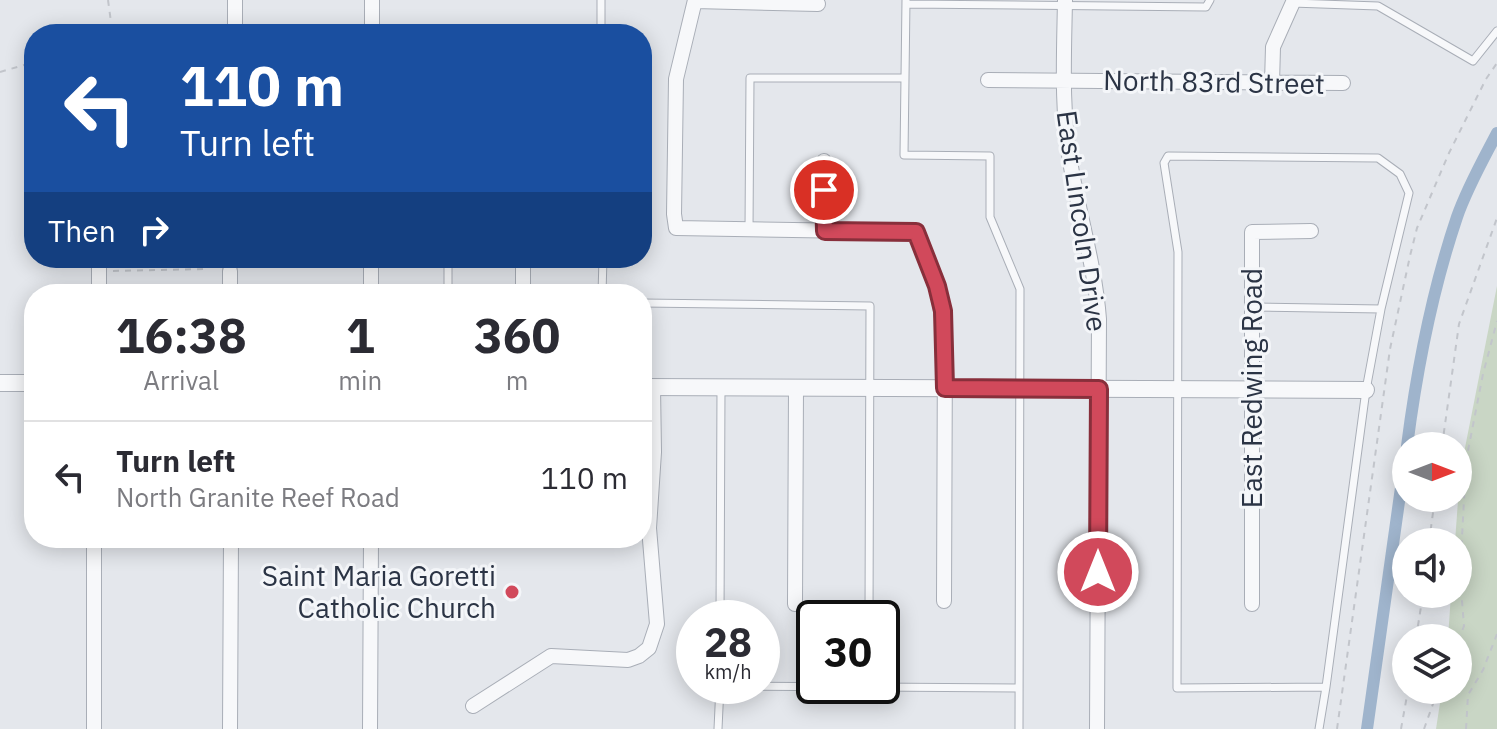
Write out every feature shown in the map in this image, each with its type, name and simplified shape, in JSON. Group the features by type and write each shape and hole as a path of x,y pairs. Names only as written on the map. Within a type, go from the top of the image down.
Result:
{"street":[{"path":"235,0 235,24"},
{"path":"372,0 372,24"},
{"path":"818,4 695,1 676,79 676,228 916,232 937,286 943,311 944,601"},
{"path":"1272,83 1273,47 1293,2"},
{"name":"East Lincoln Drive","path":"1064,3 1066,134 1097,289 1097,729"},
{"name":"North 83rd Street","path":"988,80 1343,83"},
{"path":"824,161 825,231"},
{"name":"East Redwing Road","path":"1252,604 1252,232 1311,231"},
{"path":"230,271 230,284"},
{"path":"0,383 24,383"},
{"path":"652,387 1366,390"},
{"path":"795,604 796,388"},
{"path":"652,430 652,482"},
{"path":"94,548 94,729"},
{"path":"230,729 231,548"},
{"path":"370,729 371,548"},
{"path":"473,706 551,656 628,660 649,648 657,624 651,548"}],"lane":[{"path":"601,0 601,24"},
{"path":"1019,729 1020,289 990,217 990,156 904,155 906,2 1206,7 1210,0"},
{"path":"1293,2 1378,6 1473,61 1497,31"},
{"path":"749,231 750,78 905,78"},
{"path":"1319,729 1326,687 1366,390 1381,309 1409,193 1400,174 1378,158 1168,156 1164,163 1178,252 1177,688 1326,687"},
{"path":"652,303 870,306 869,600"},
{"path":"1253,307 1381,309"},
{"path":"720,600 721,388"},
{"path":"900,686 1019,688"},
{"path":"718,729 719,704"}],"path":[{"path":"108,0 111,22"},
{"path":"1337,729 1390,349 1410,256 1417,228 1438,178 1486,79 1497,63"},
{"path":"0,72 24,65"},
{"path":"1444,432 1459,324 1497,218"},
{"path":"186,268 207,269"},
{"path":"1464,624 1460,576 1466,461 1497,321"},
{"path":"1466,729 1468,695 1483,670 1497,634"},
{"path":"1401,729 1405,704"},
{"path":"1424,729 1433,704"}],"green space":[{"path":"1497,286 1497,729 1436,729 1440,704 1472,704 1472,624 1449,624 1450,608 1472,608 1472,528 1456,528 1457,512 1472,512 1472,432 1468,432"}],"waterway":[{"path":"1409,432 1426,330 1448,245 1466,195 1497,133"},
{"path":"1367,729 1398,512"}],"place":[{"name":"Saint Maria Goretti Catholic Church","path":"512,592"}],"route":[{"path":"824,190 825,231 916,232 937,286 943,311 945,388 1099,389 1098,572"}]}
